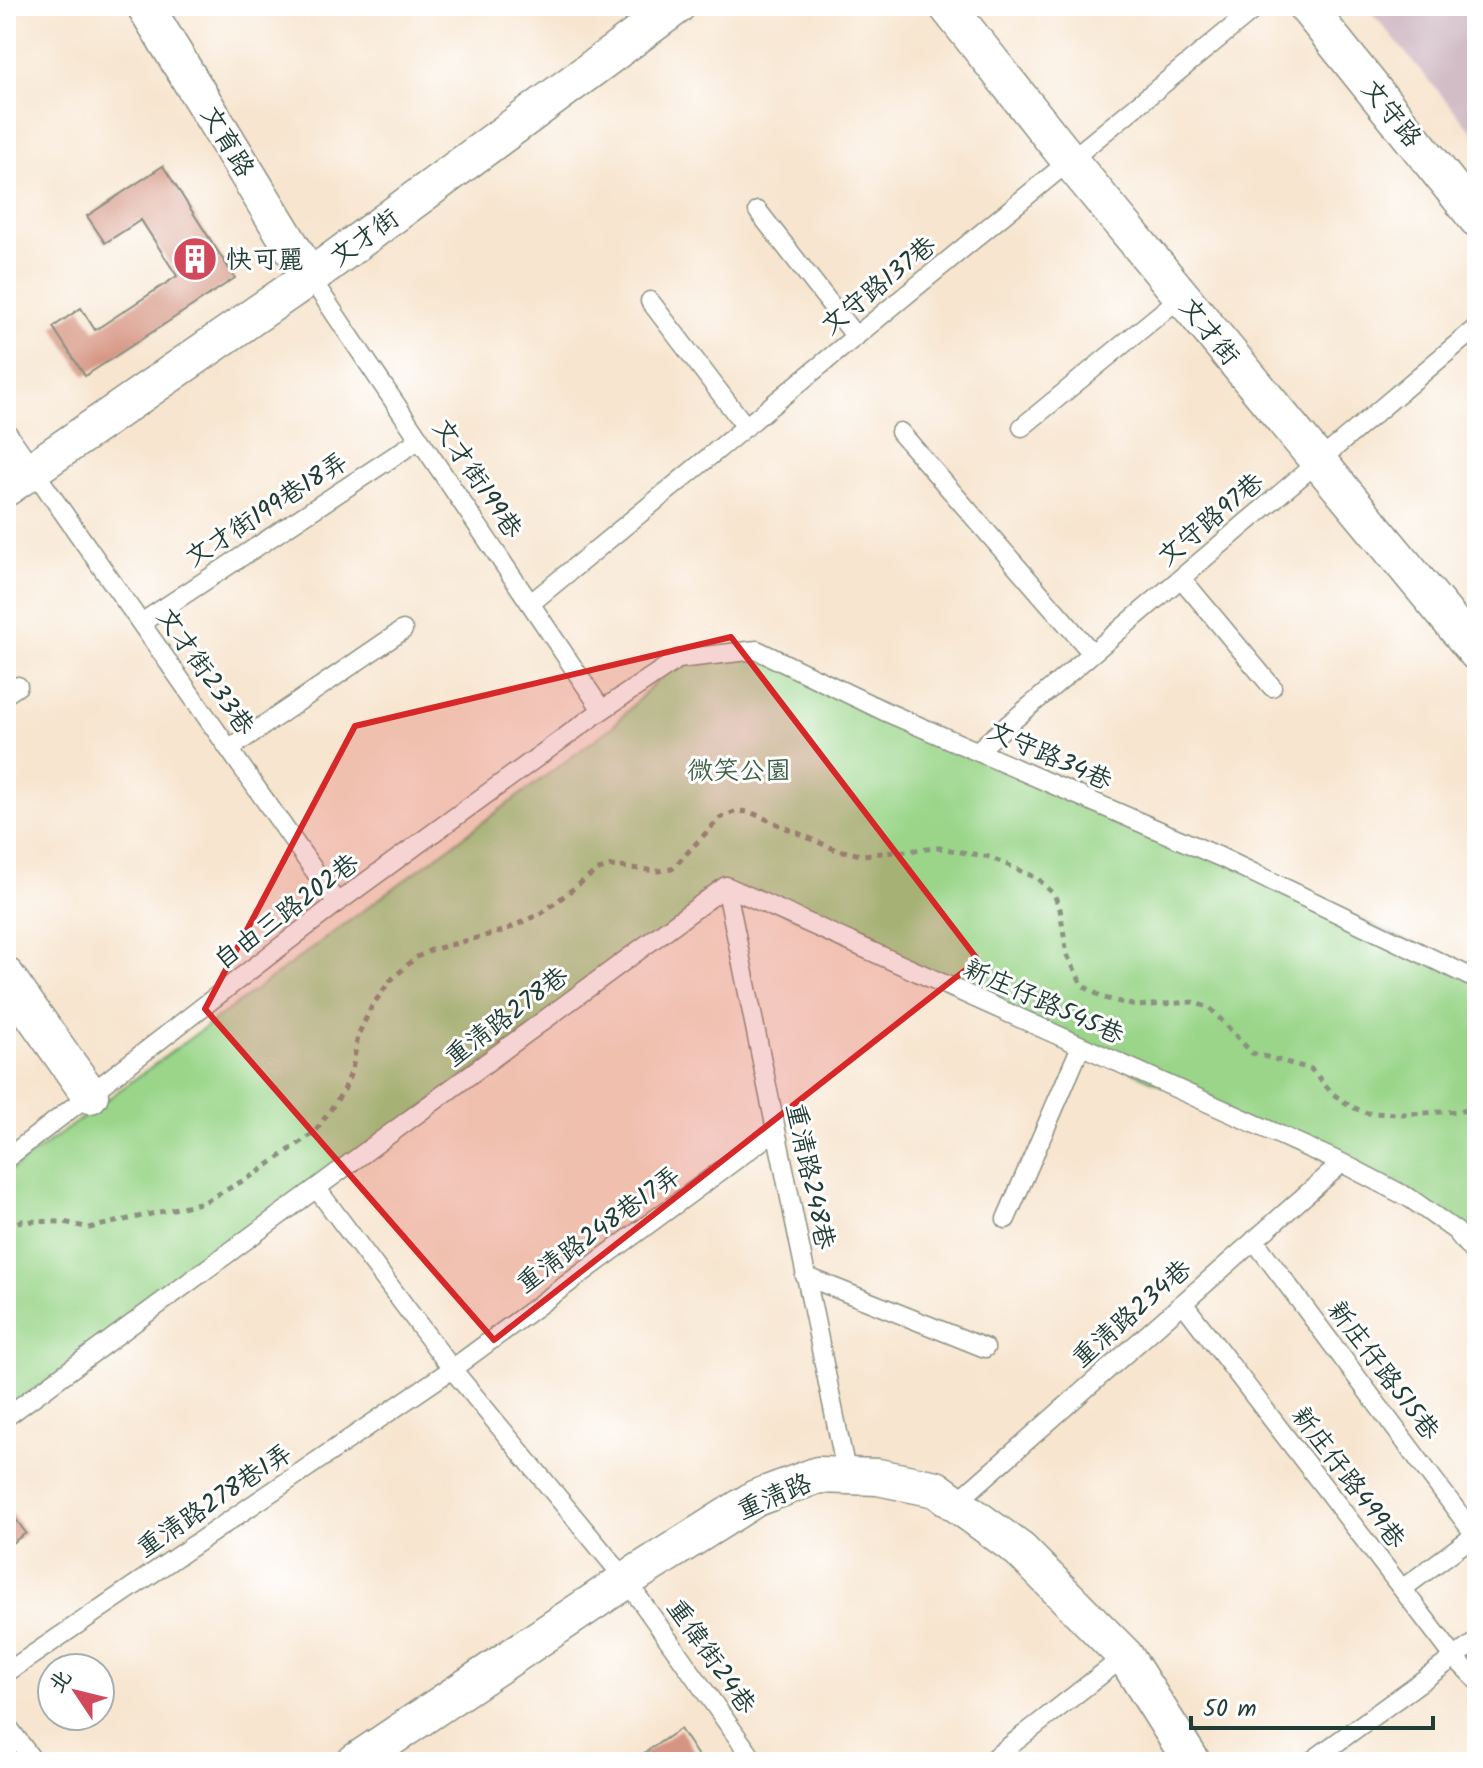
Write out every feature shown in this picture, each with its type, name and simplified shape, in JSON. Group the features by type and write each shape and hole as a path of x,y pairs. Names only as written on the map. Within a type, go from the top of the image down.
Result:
{"street":[{"name":"文育路","path":"145,6 310,277"},
{"name":"文才街","path":"19,479 310,277 677,6"},
{"name":"文才街","path":"947,6 1070,161 1477,653"},
{"name":"文守路","path":"1306,6 1477,219"},
{"path":"6,976 90,1095"},
{"name":"重清路","path":"355,1762 626,1580 756,1498 818,1475 878,1477 936,1489 1020,1550 1125,1656 1192,1762"}],"lane":[{"name":"文守路137巷","path":"531,603 1258,6"},
{"path":"758,211 856,337"},
{"name":"文才街199巷","path":"310,277 602,710"},
{"path":"1022,427 1182,296"},
{"path":"650,301 746,427"},
{"name":"文守路97巷","path":"977,751 1477,327"},
{"name":"文才街233巷","path":"6,431 19,479 141,623 337,903"},
{"path":"900,432 1092,653"},
{"name":"文才街199巷18弄","path":"141,623 420,439"},
{"path":"1181,578 1272,687"},
{"path":"229,749 403,630"},
{"name":"文守路34巷","path":"602,710 678,659 757,650 884,711 1220,857 1477,980"},
{"name":"自由三路202巷","path":"6,1159 337,903 602,710"},
{"name":"新庄仔路545巷","path":"726,886 1342,1163"},
{"name":"重清路248巷","path":"726,886 847,1476"},
{"name":"重清路278巷","path":"6,1417 726,886"},
{"path":"1006,1219 1081,1046"},
{"name":"重清路248巷17弄","path":"452,1369 776,1130"},
{"path":"1342,1163 1411,1199 1456,1231 1477,1257"},
{"name":"重清路234巷","path":"956,1503 1342,1163"},
{"path":"317,1189 452,1369 626,1580"},
{"name":"新庄仔路515巷","path":"1254,1240 1475,1535 1402,1589"},
{"path":"805,1276 985,1348"},
{"name":"新庄仔路499巷","path":"1183,1303 1455,1658 1477,1680"},
{"name":"重清路278巷1弄","path":"6,1673 452,1369"},
{"name":"重偉街24巷","path":"626,1580 755,1762"},
{"path":"1310,1762 1477,1641"},
{"path":"989,1762 1125,1656"},
{"path":"6,1724 34,1762"}],"highlighted area":[{"path":"731,637 978,960 494,1340 205,1009 355,726"}],"shaded area":[{"path":"1366,6 1477,6 1477,137"}],"green space":[{"name":"微笑公園","path":"757,650 1477,972 1477,1257 1411,1199 726,886 6,1413 6,1174 612,727 678,659"}],"building":[{"name":"快可麗","path":"163,166 235,278 85,376 53,327 81,308 95,330 177,276 141,220 105,243 87,216"},
{"path":"6,1506 26,1533 6,1547"},
{"path":"680,1729 702,1762 631,1762"}],"place":[{"name":"快可麗","path":"195,259"}]}
